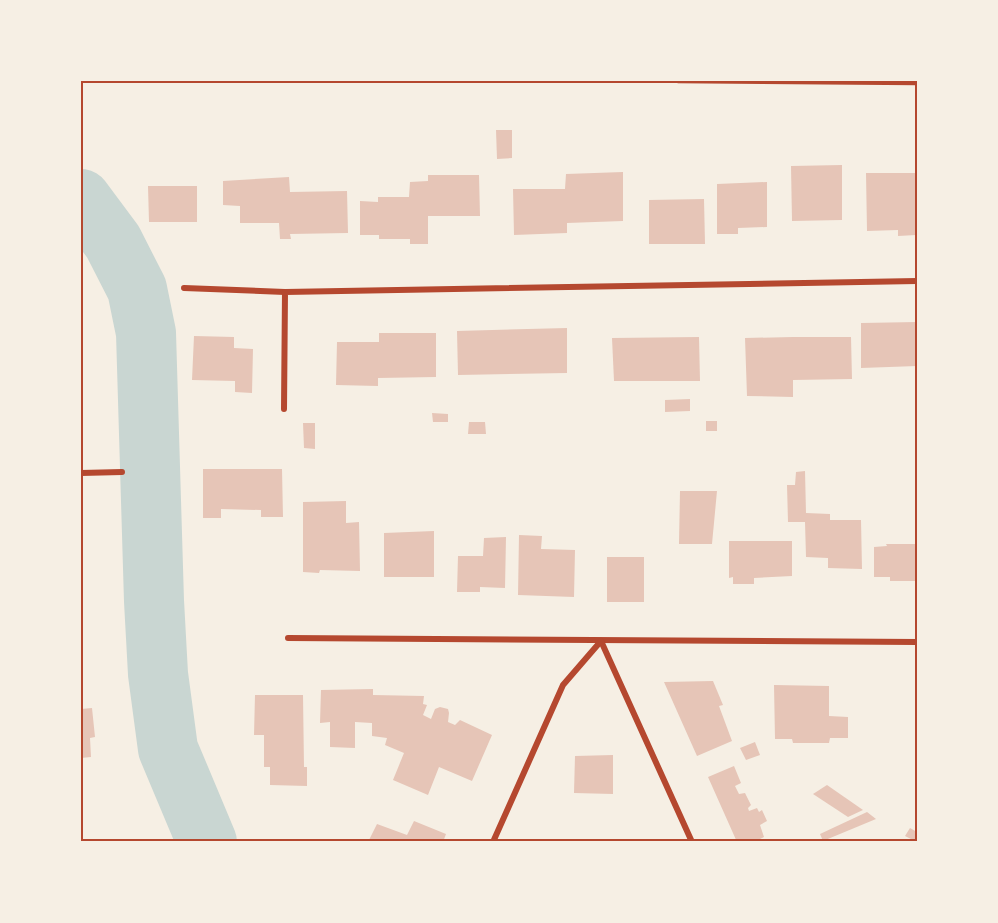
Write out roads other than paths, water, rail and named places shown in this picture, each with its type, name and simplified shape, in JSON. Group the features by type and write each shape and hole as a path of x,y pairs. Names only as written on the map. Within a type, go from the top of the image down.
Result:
{"street":[{"path":"184,288 285,292 917,281"},
{"path":"284,409 285,292"},
{"path":"81,473 122,472"},
{"path":"288,638 917,642"},
{"path":"493,842 563,685 601,641"},
{"path":"601,641 692,842"}],"lane":[{"path":"678,81 917,83"}],"waterway":[{"path":"81,199 113,242 137,289 146,333 158,674 168,749 207,842"}]}
